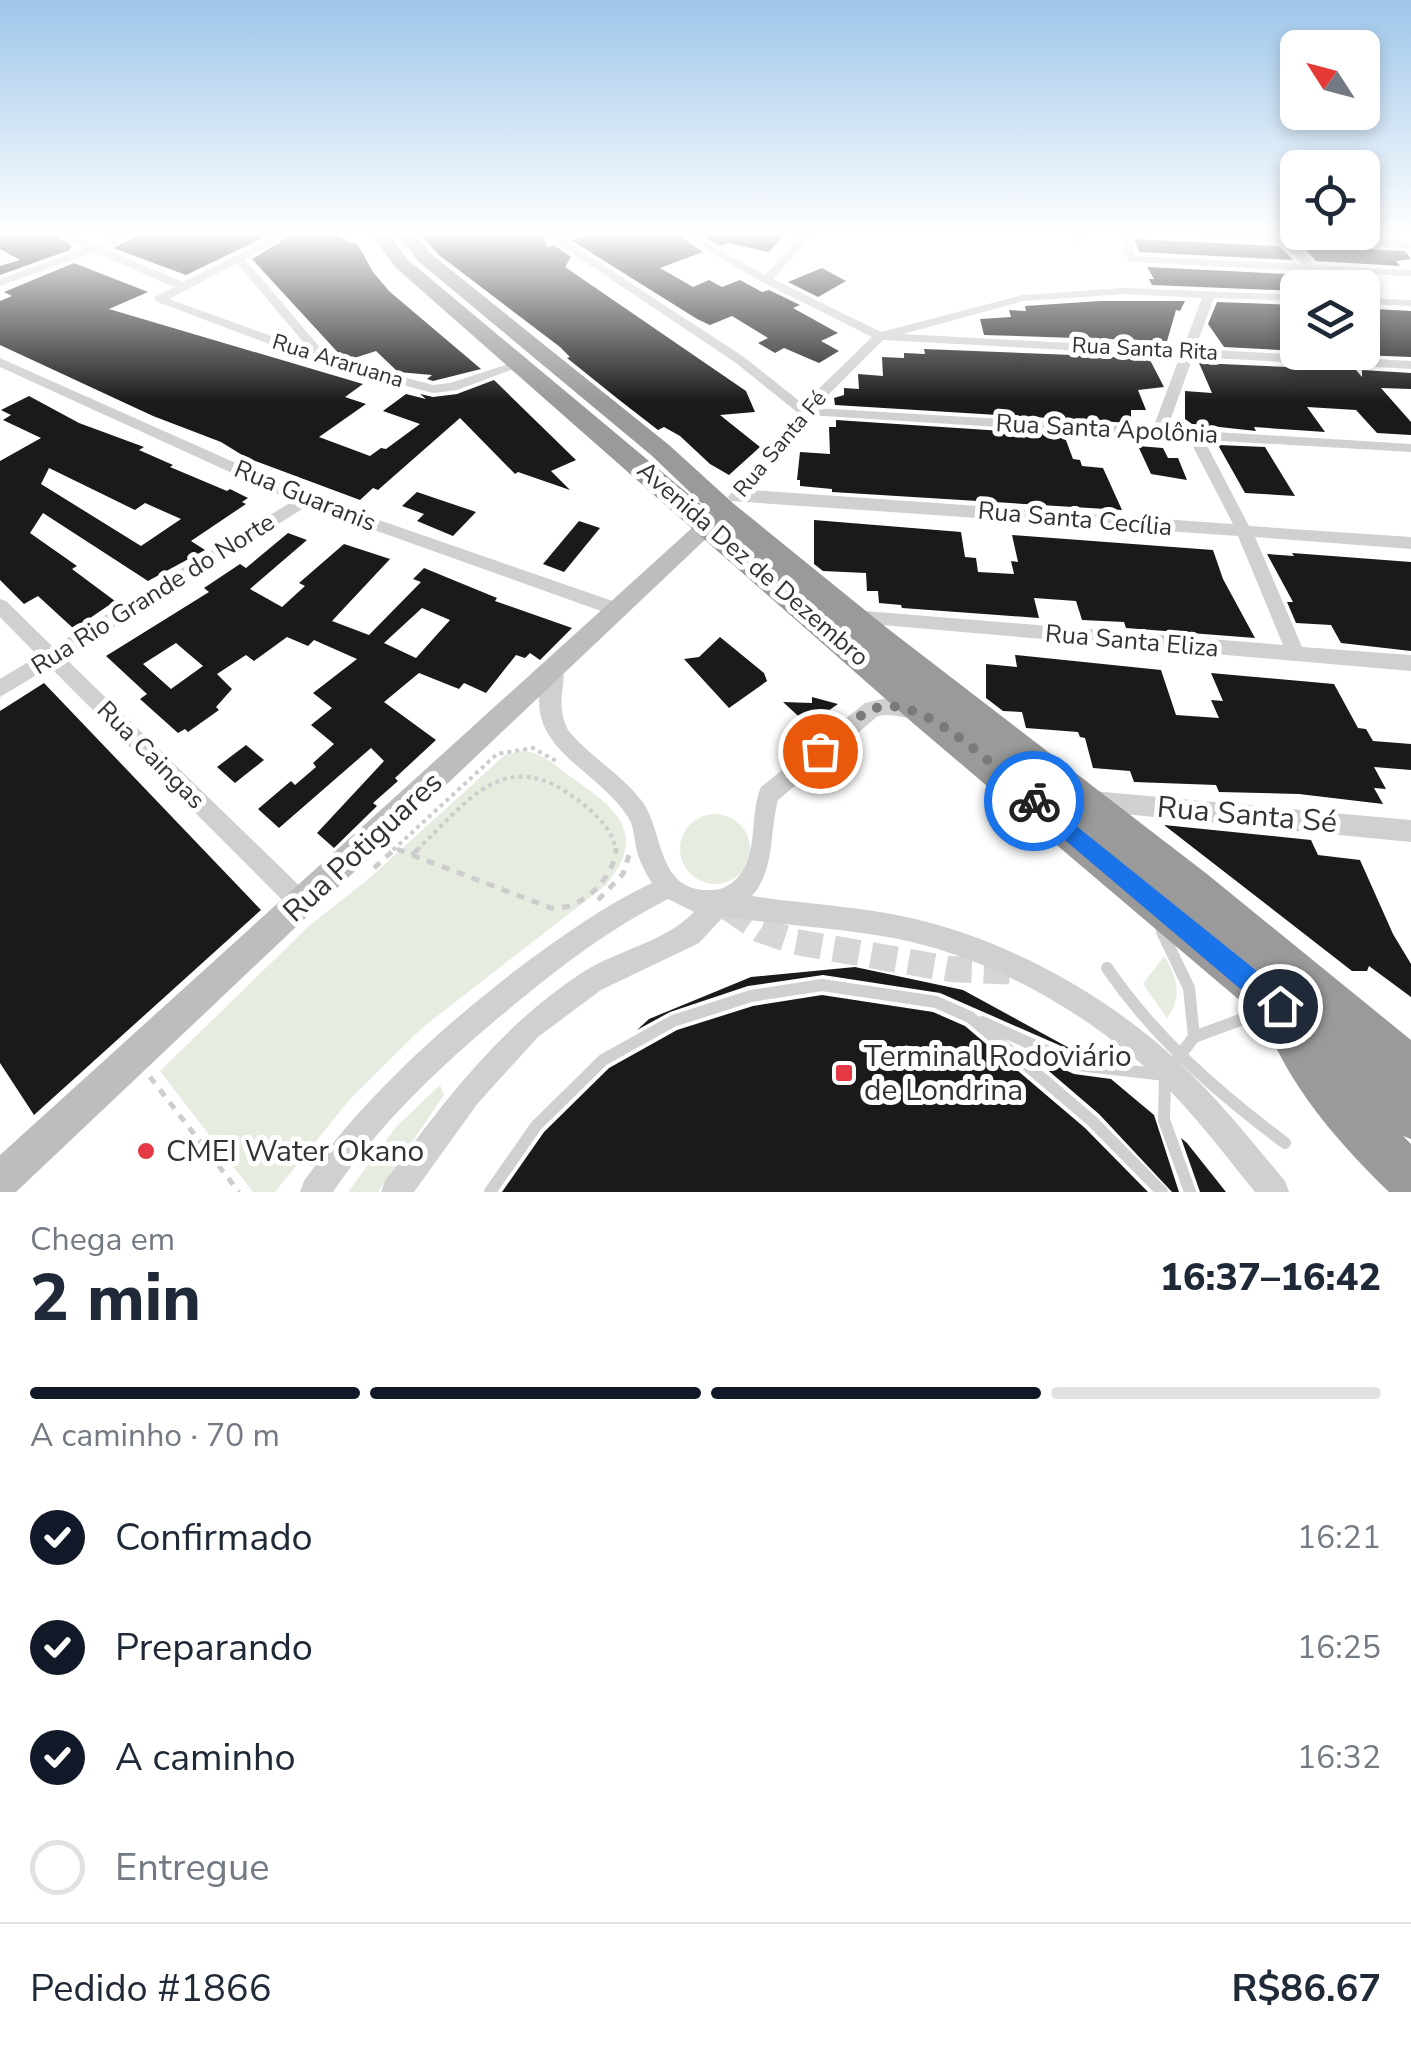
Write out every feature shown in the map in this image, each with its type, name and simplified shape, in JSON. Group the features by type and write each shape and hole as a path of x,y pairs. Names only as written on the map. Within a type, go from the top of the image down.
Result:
{"highway":[{"name":"Avenida Dez de Dezembro","path":"433,291 520,364 724,509 926,714 1117,868 1292,994 1411,1070"},
{"name":"Avenida Dez de Dezembro","path":"464,291 660,450 852,617 1082,800 1292,994 1411,1115"},
{"path":"1292,994 1411,1044"},
{"path":"1292,994 1316,1075 1358,1127 1411,1178"}],"street":[{"name":"Rua Araruana","path":"175,291 159,299 324,360 433,388 452,387 520,364"},
{"path":"267,291 324,360"},
{"path":"635,291 740,360 804,410"},
{"path":"788,291 880,336 1023,298 1124,291 1280,297"},
{"path":"1159,432 1209,295"},
{"path":"1380,302 1411,303"},
{"path":"282,308 286,346"},
{"name":"Rua Santa Fé","path":"724,509 780,448 804,410 880,336"},
{"name":"Rua Santa Rita","path":"880,336 1411,365"},
{"name":"Rua Guaranis","path":"0,362 305,500 618,610"},
{"name":"Rua Santa Apolônia","path":"804,410 1411,448"},
{"path":"1194,434 1245,532 1296,655"},
{"name":"Rua Rio Grande do Norte","path":"0,689 305,500"},
{"name":"Rua Santa Cecília","path":"724,509 1411,543"},
{"name":"Rua Potiguares","path":"1,1176 136,1059 724,509"},
{"name":"Rua Caingas","path":"0,606 302,904"},
{"name":"Rua Santa Eliza","path":"852,617 1411,663"},
{"path":"554,670 548,703 557,732 564,744 639,815 650,854 668,886 692,900 874,922 918,932 1023,972 1146,1051 1204,1108 1274,1192"},
{"path":"396,1192 468,1094 529,1028 592,980 690,934 720,902 750,884 758,869 764,806 769,794 872,709 891,705 926,714"},
{"name":"Rua Santa Sé","path":"1082,800 1411,831"},
{"path":"316,1192 338,1156 430,1055 588,930 668,886"}],"lane":[{"path":"1117,868 1176,955 1188,988 1194,1037"},
{"path":"1107,968 1147,1025 1210,1084 1285,1143"},
{"path":"490,1192 536,1126 603,1060 672,1020 752,996 822,985 936,1002 1078,1065 1166,1074"},
{"path":"1190,1192 1165,1124 1161,1092 1166,1074 1194,1037 1292,994"},
{"path":"970,1017 1056,1089 1162,1192"}],"path":[{"path":"372,869 497,754 533,748 568,769"},
{"path":"398,849 412,855 562,910 578,904 603,882 615,863 616,852 612,832 594,814 551,780 529,774 506,777 486,786 412,855"},
{"path":"595,902 622,874 632,843"},
{"path":"136,1059 239,1192"}],"shaded area":[{"path":"522,751 548,760 613,810 626,835 619,866 606,885 422,1028 350,1099 275,1192 253,1192 160,1071 310,925 365,882 506,754"},
{"path":"715,814 740,824 750,849 740,874 715,884 690,874 680,849 690,824"},
{"path":"1164,956 1177,994 1167,1018 1143,984"},
{"path":"440,1085 444,1095 378,1192 348,1192 396,1127"}],"building":[{"path":"144,291 148,292 109,309 363,384 345,397 366,404 319,437 370,456 420,424 383,411 406,394 426,399 420,394 457,394 494,380 576,460 551,471 570,490 515,474 460,418 378,490 373,488 360,500 247,458 221,442 153,416 0,345 0,301 12,296 4,292"},
{"path":"281,291 389,291 481,369 433,381 427,379 432,375 398,372 376,351 351,359 342,357"},
{"path":"486,291 599,291 746,391 755,412 720,415 760,447 729,475 710,464 680,436 664,427 658,430 567,358 570,357"},
{"path":"652,291 770,291 800,305 793,308 838,333 821,341 839,351 819,363 784,348 775,353 758,343 768,338 732,316 710,325"},
{"path":"805,291 829,291 818,297"},
{"path":"1185,301 1180,311 1176,310 1167,341 984,335 980,319 1011,317 1009,310 1026,311 1025,306"},
{"path":"1217,302 1280,304 1280,350 1224,347 1208,324"},
{"path":"1380,309 1411,311 1411,357 1380,356"},
{"path":"924,349 1149,358 1164,387 1138,390 1146,410 1131,410 1131,423 835,405 834,398 844,395 844,388 859,389 858,374 883,376 882,357 925,354"},
{"path":"1199,363 1280,367 1280,370 1356,370 1362,377 1362,370 1411,373 1411,389 1381,388 1411,422 1411,435 1377,433 1356,410 1307,407 1325,432 1254,427 1256,431 1192,424 1185,419 1185,391 1212,393"},
{"path":"29,396 79,423 144,447 139,450 173,465 170,467 230,489 248,498 242,502 246,504 191,541 205,550 148,581 43,513 30,533 77,566 72,569 115,601 74,629 38,596 24,604 0,580 0,461 41,438 3,420 11,415 1,410","holes":["49,468 135,510 145,503 181,519 141,546 41,484"]},
{"path":"836,420 1064,435 1073,459 1080,460 1082,466 1103,468 1122,510 832,492 800,486 800,452 830,454 829,427 836,427"},
{"path":"1218,445 1265,447 1295,496 1245,493"},
{"path":"1138,446 1163,448 1168,458 1178,458 1187,480 1151,474"},
{"path":"417,492 476,512 453,536 417,521 424,514 402,506"},
{"path":"814,520 961,532 965,557 976,558 978,572 1014,574 1011,561 1018,562 1012,535 1213,550 1223,579 1255,638 1126,628 1124,622 1082,620 1076,601 1034,598 1039,618 879,603 878,591 867,591 866,573 823,571 814,564"},
{"path":"579,521 600,528 564,572 543,564"},
{"path":"288,533 307,540 250,589 282,607 305,586 299,583 344,544 390,559 332,621 369,635 421,582 413,579 424,568 497,598 495,601 572,628 540,660 530,653 525,658 516,655 486,693 464,683 459,689 419,673 384,702 436,740 395,778 398,781 373,803 377,806 334,848 317,833 384,761 371,748 279,828 258,809 291,781 295,785 334,744 311,725 332,708 313,693 357,659 314,640 308,646 287,637 254,661 246,655 217,674 232,689 216,707 219,710 188,732 185,729 178,733 140,699 147,694 106,656 209,592 204,588 240,564 246,568","holes":["422,608 450,620 416,658 384,643","176,643 203,666 171,689 143,664"]},
{"path":"1292,553 1411,562 1411,651 1341,643 1331,625 1296,623 1287,602 1293,602 1267,554 1294,556"},
{"path":"720,637 764,673 767,681 729,708 684,659 699,657"},
{"path":"1015,655 1161,670 1176,715 1219,718 1211,700 1223,701 1211,673 1334,684 1358,728 1366,729 1373,741 1411,744 1411,770 1374,767 1386,789 1374,788 1383,804 1299,794 1219,792 1216,785 1134,782 1130,771 1093,768 1085,738 1078,732 1026,728 1022,712 1003,711 986,698 986,664 1017,667"},
{"path":"44,683 261,910 34,1115 0,1063 0,711"},
{"path":"812,697 838,704 808,725 783,702 812,703"},
{"path":"246,745 264,760 235,783 217,767"},
{"path":"1164,825 1311,840 1318,855 1360,860 1411,964 1411,997 1369,966 1367,971 1352,971"},
{"path":"855,967 963,990 1084,1056 940,993 823,975 748,986 670,1012 637,1030 649,1019 751,977"},
{"name":"Terminal Rodoviário de Londrina","path":"822,995 933,1012 965,1026 1085,1128 1148,1192 502,1192 544,1132 609,1068 677,1030 753,1006"},
{"path":"1029,1054 1074,1074 1111,1079 1154,1115 1179,1192 1172,1192 1099,1114"},
{"path":"1181,1138 1187,1143 1226,1192 1200,1192"}],"tunnel":[{"path":"729,908 761,930 796,942 950,969 1021,972"}],"way so far":[{"path":"820,751 872,709 891,705 926,714 1034,801"}],"place":[{"name":"Terminal Rodoviário de Londrina","path":"844,1073"},
{"name":"CMEI Water Okano","path":"146,1151"}],"route":[{"path":"1034,801 1280,1006"}]}
